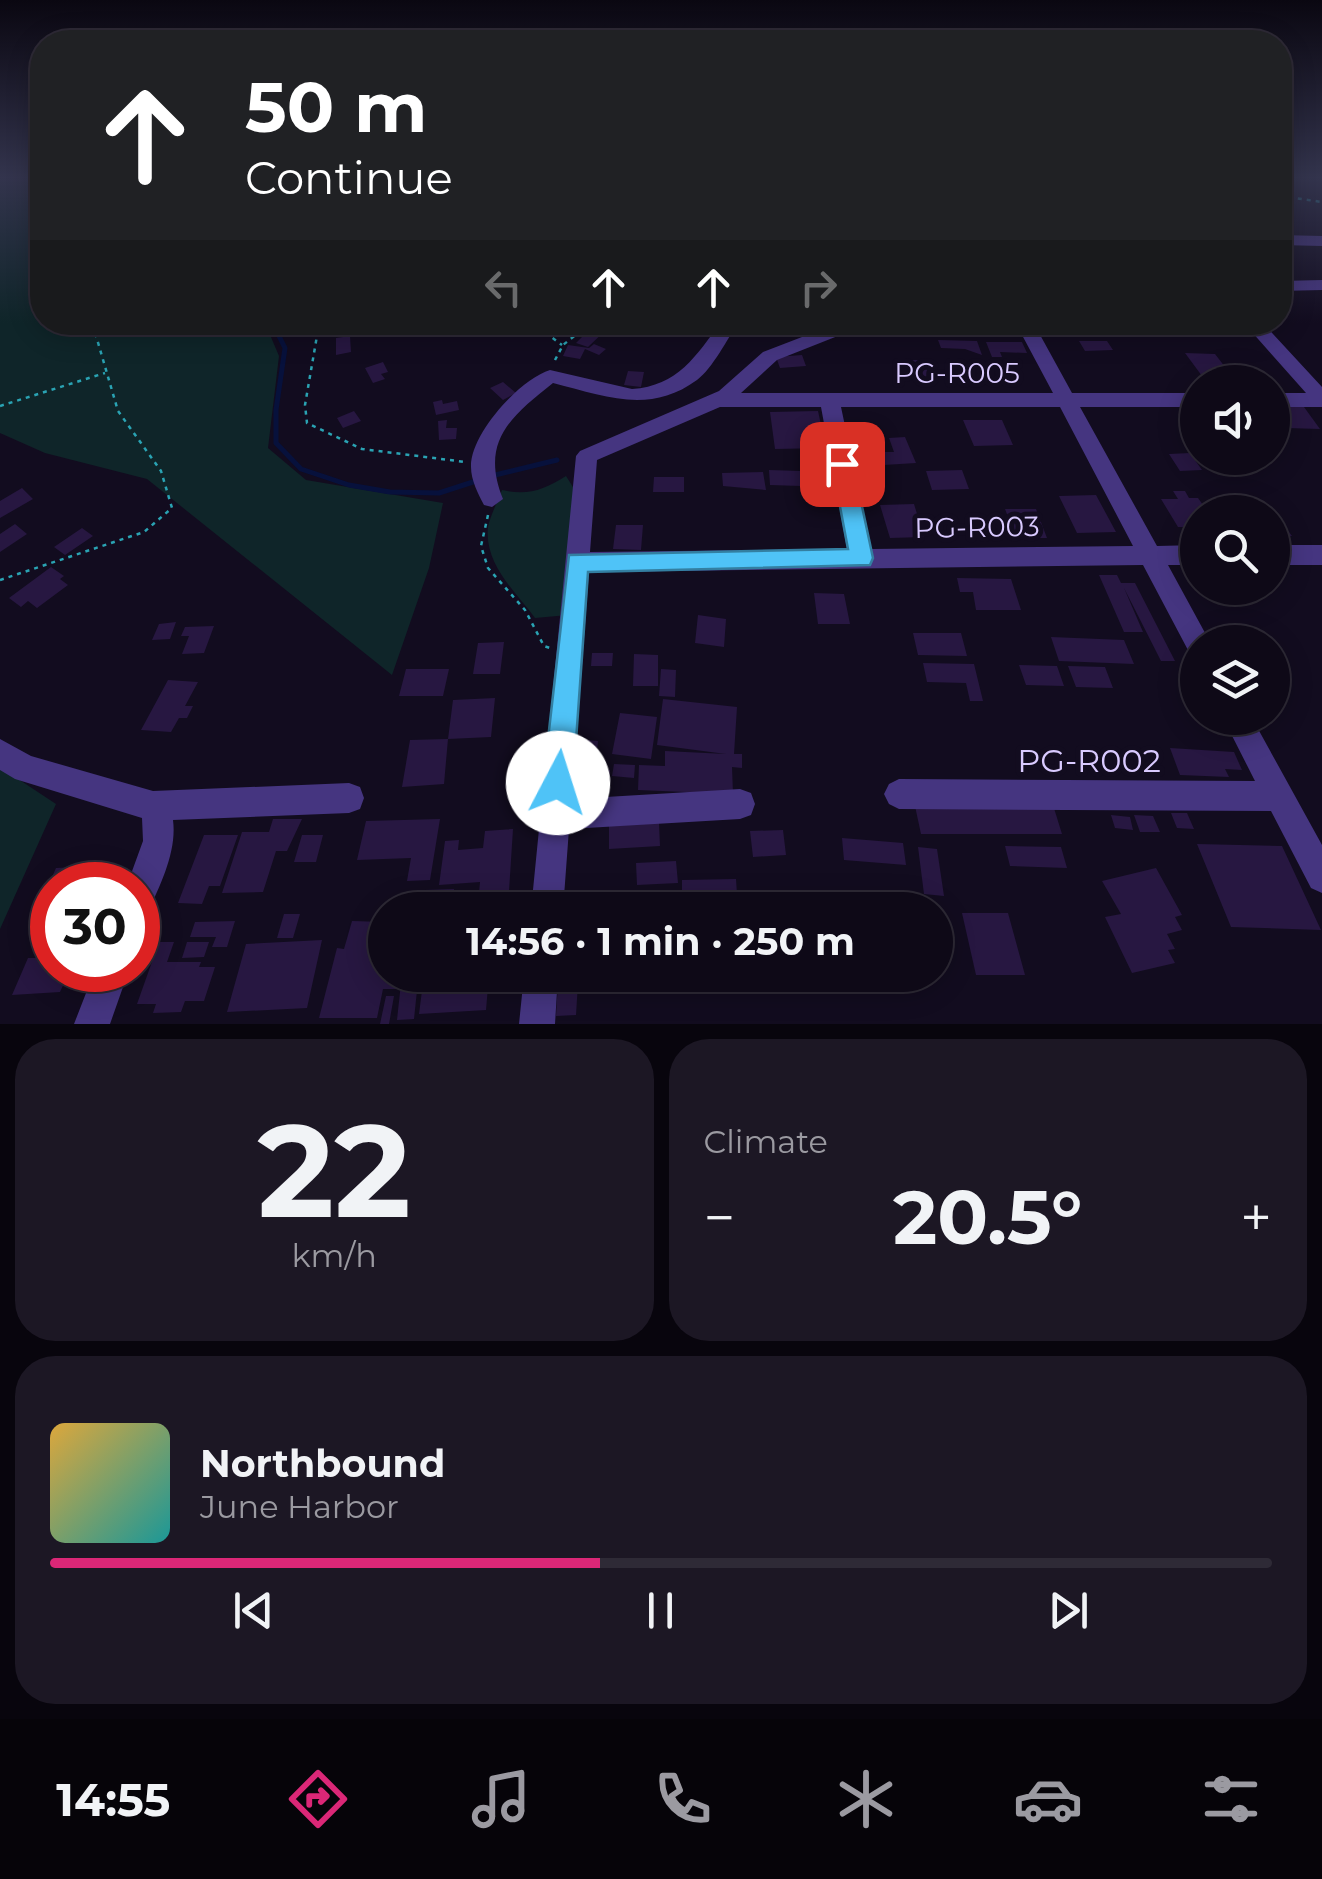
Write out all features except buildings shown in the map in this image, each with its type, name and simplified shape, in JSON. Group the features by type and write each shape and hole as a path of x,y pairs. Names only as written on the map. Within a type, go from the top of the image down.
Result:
{"street":[{"path":"1292,240 1322,241"},
{"path":"1292,286 1322,286"},
{"path":"492,499 481,464 495,430 522,396 550,376 632,396 647,394 692,375 721,335"},
{"path":"548,892 588,456 732,393 770,356 829,335"},
{"path":"1031,335 1188,625"},
{"path":"1264,335 1322,400"},
{"name":"PG-R005","path":"717,400 1180,400"},
{"path":"830,400 861,558"},
{"path":"1290,400 1322,400"},
{"name":"PG-R003","path":"577,562 1180,555"},
{"path":"1290,555 1322,555"},
{"path":"1246,735 1322,877"},
{"path":"0,753 25,769 153,806 349,798"},
{"name":"PG-R002","path":"899,794 1278,796"},
{"path":"555,815 740,804"},
{"path":"151,862 160,820 153,806"},
{"path":"92,1024 104,992"},
{"path":"536,1024 539,992"}],"path":[{"path":"0,580 144,532 172,508 161,470 118,412 96,335"},
{"path":"317,335 305,404 307,423 329,440 358,450 481,464"},
{"path":"548,335 563,346"},
{"path":"550,376 563,346 576,335"},
{"path":"0,406 106,372"},
{"path":"492,499 481,546 488,568 525,610 544,646 569,654"}],"green space":[{"path":"0,227 30,227 30,335 270,335 279,356 268,448 306,480 443,503 429,568 392,675 147,479 45,453 0,433"},
{"path":"566,476 583,503 568,615 535,618 496,565 488,527 502,490 535,491"},
{"path":"0,767 56,804 0,929"}],"waterway":[{"path":"278,335 285,348 276,410 276,443 301,469 349,485 390,492 439,493 476,481"},
{"path":"491,476 557,460"}],"route":[{"path":"558,783 577,562 861,558 842,464"}]}
